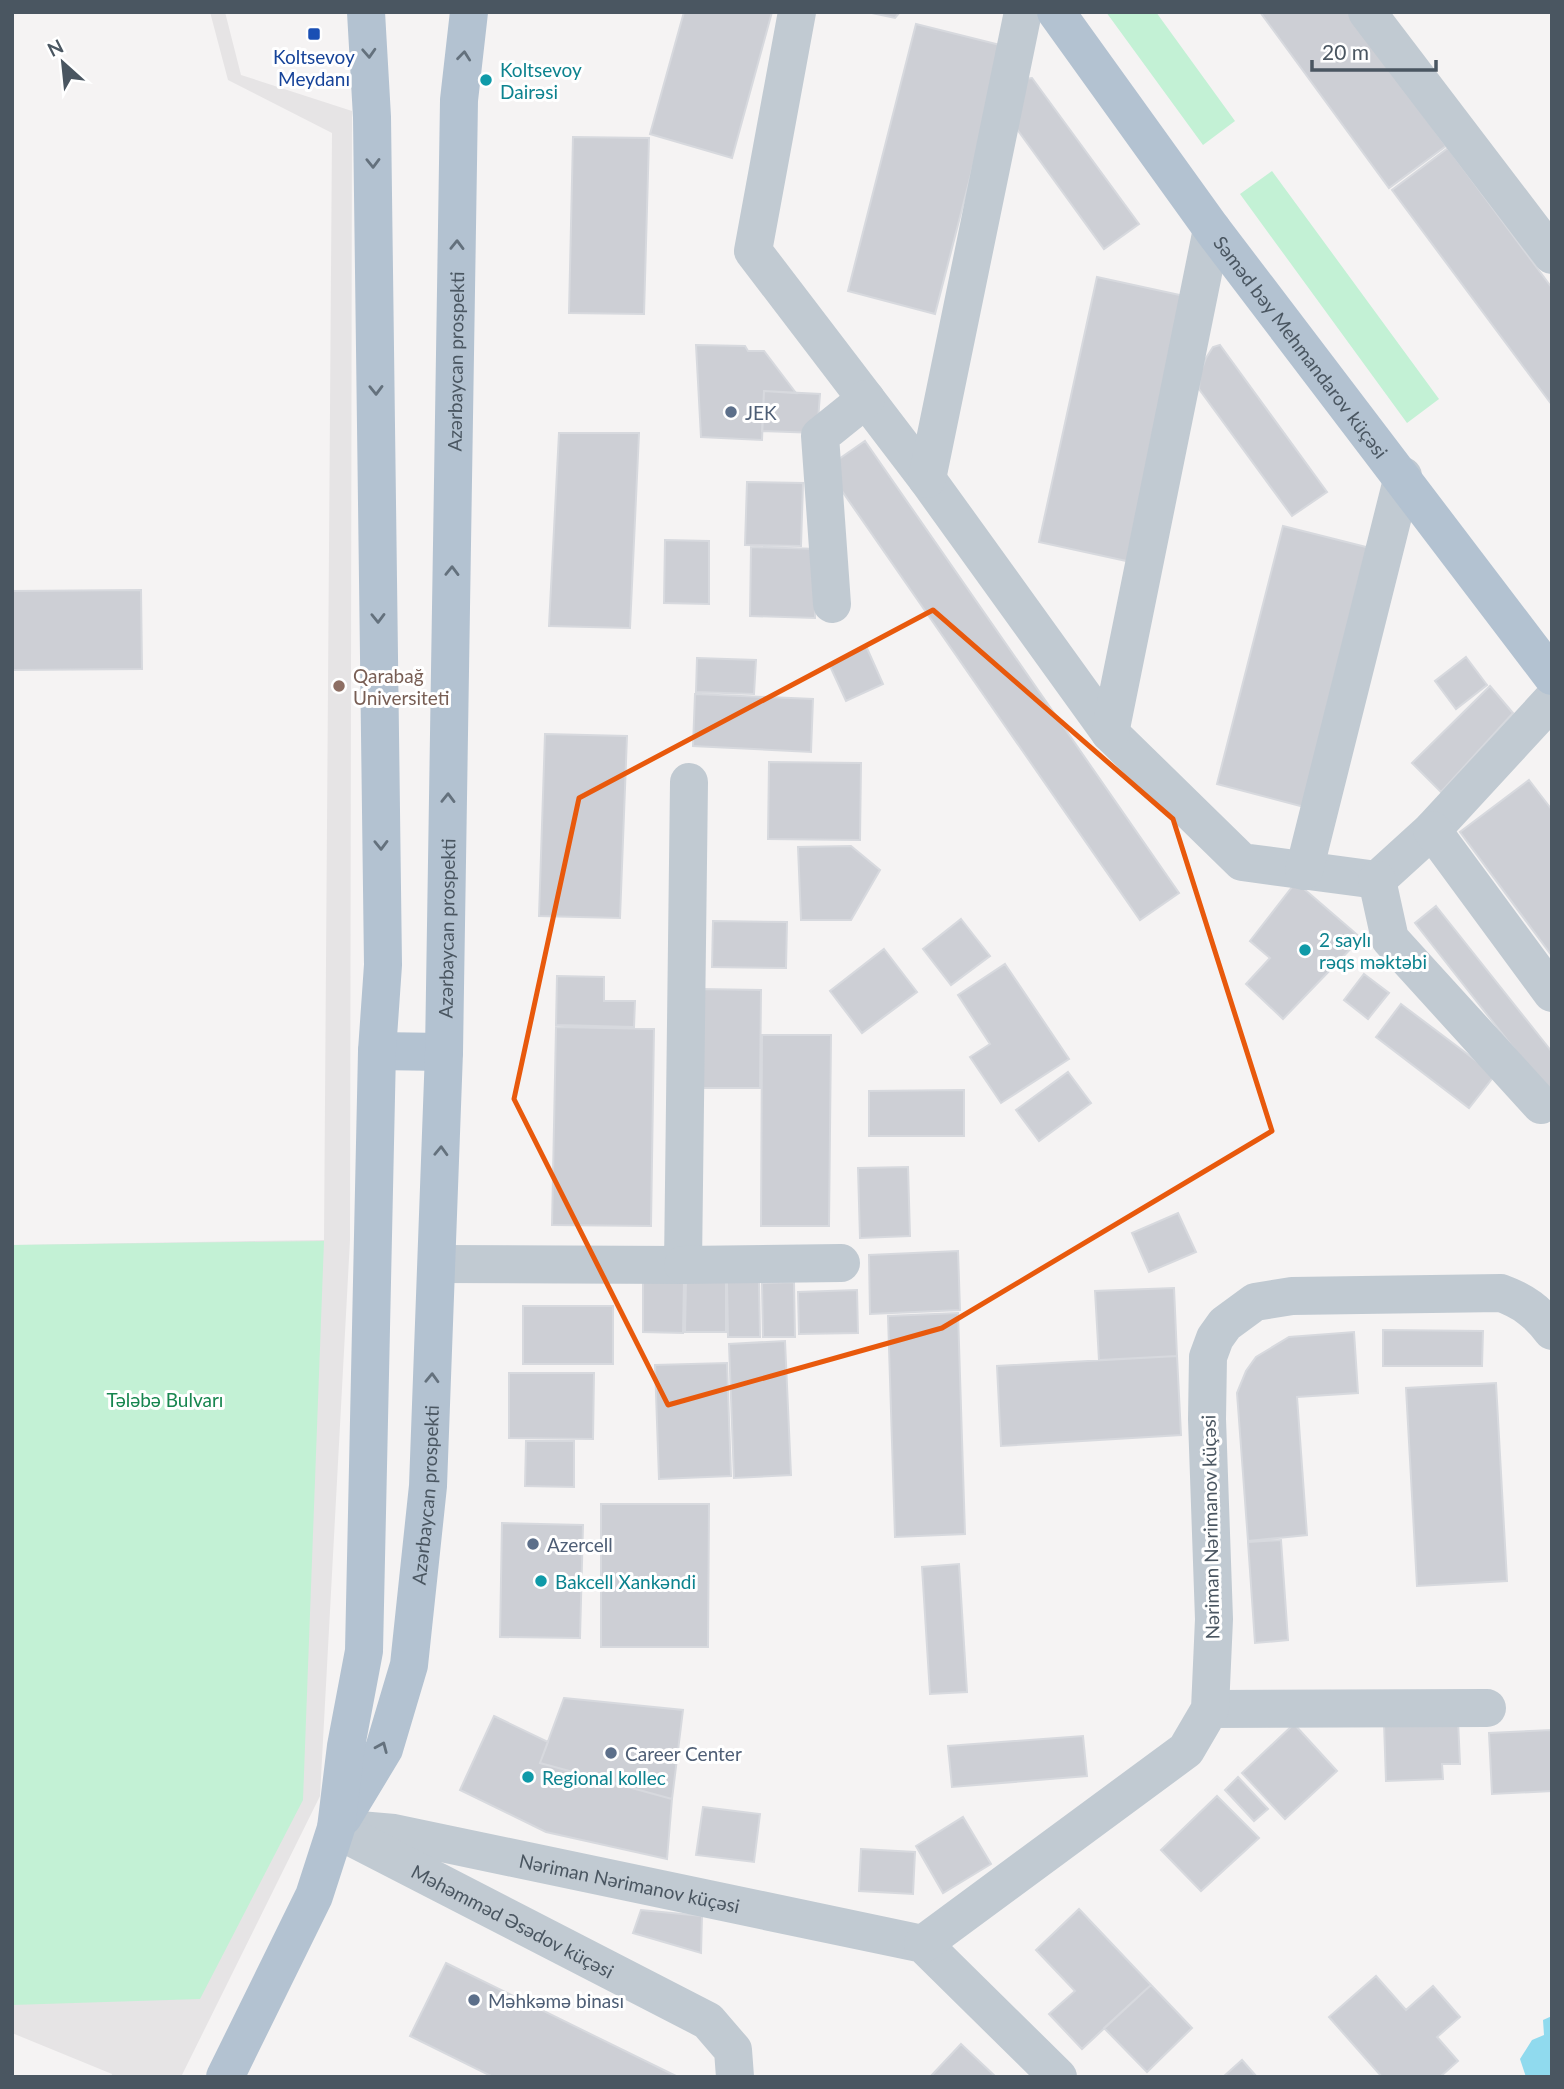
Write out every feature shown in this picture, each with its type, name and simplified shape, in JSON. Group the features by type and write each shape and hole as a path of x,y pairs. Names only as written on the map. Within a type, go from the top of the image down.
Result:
{"main road":[{"name":"Azərbaycan prospekti","path":"337,1828 346,1746 364,1651 382,923 372,117 366,12"},
{"name":"Azərbaycan prospekti","path":"225,2077 314,1896 337,1828 384,1749 409,1665 428,1486 437,1264 444,1052 459,100 469,12"},
{"name":"Səməd bəy Mehmandarov küçəsi","path":"1056,12 1212,229 1546,656"},
{"path":"377,1051 444,1052"}],"street":[{"path":"797,12 752,251 927,479 1110,733 1242,862 1377,880 1432,830 1552,700"},
{"path":"927,479 1023,12"},
{"path":"1367,12 1552,255"},
{"path":"1110,733 1212,229"},
{"path":"832,604 820,436 866,399"},
{"path":"1304,872 1403,476"},
{"path":"683,1265 689,782"},
{"path":"1432,830 1552,993"},
{"path":"1377,880 1390,939 1541,1105"},
{"path":"437,1264 683,1265 841,1262"},
{"name":"Nəriman Nərimanov küçəsi","path":"337,1828 394,1833 923,1944 1186,1751 1210,1709 1214,1619 1208,1357 1225,1324 1255,1302 1292,1296 1501,1293 1520,1300 1541,1317 1552,1331"},
{"path":"1210,1709 1487,1708"},
{"name":"Məhəmməd Əsədov küçəsi","path":"337,1828 708,2021 733,2050 735,2077"},
{"path":"923,1944 1058,2077"}],"highlighted area":[{"path":"933,610 1173,819 1272,1131 942,1328 668,1405 514,1099 579,798"}],"shaded area":[{"name":"Tələbə Bulvarı","path":"210,12 225,12 241,75 352,111 350,1240 320,1796 181,2077 111,2077 112,2074 12,2033 12,1245 324,1240 332,133 228,80"}],"green space":[{"path":"1106,12 1156,12 1235,121 1203,145"},
{"path":"1272,171 1439,399 1407,423 1240,194"},
{"name":"Tələbə Bulvarı","path":"324,1241 303,1800 200,1999 12,2005 12,1245"}],"water":[{"path":"1552,2016 1552,2077 1526,2077 1520,2059 1532,2040 1544,2035 1543,2020"}],"building":[{"path":"684,12 772,12 732,158 650,134"},
{"path":"867,12 900,12 895,18"},
{"path":"1260,12 1348,12 1446,146 1389,188"},
{"path":"916,24 1004,46 935,314 848,291"},
{"path":"1032,78 1139,224 1104,249 1011,121 1025,79"},
{"path":"573,137 649,138 644,314 569,313"},
{"path":"1448,148 1552,288 1552,405 1392,190"},
{"path":"1097,277 1189,297 1131,562 1039,542"},
{"name":"JEK","path":"696,345 745,346 748,351 764,351 796,393 764,391 762,440 701,437"},
{"path":"1220,345 1327,492 1292,516 1199,389 1200,374 1206,358 1213,347"},
{"path":"764,391 820,394 817,433 762,431"},
{"path":"559,433 639,433 630,628 549,626"},
{"path":"865,441 1179,893 1140,920 826,468"},
{"path":"747,482 803,483 801,546 745,545"},
{"path":"1283,526 1374,549 1308,808 1217,784"},
{"path":"665,540 709,541 709,604 664,603"},
{"path":"751,547 818,549 815,618 750,616"},
{"path":"141,590 142,669 12,670 12,591"},
{"path":"866,646 883,684 846,701 829,664"},
{"path":"1466,657 1487,685 1456,709 1435,681"},
{"path":"697,658 756,660 754,694 696,692"},
{"path":"1490,686 1513,713 1441,792 1412,763"},
{"path":"695,694 813,699 811,752 693,746"},
{"path":"545,734 627,736 620,918 539,916"},
{"path":"769,762 861,763 860,840 768,839"},
{"path":"1529,780 1552,810 1552,956 1460,832"},
{"path":"851,846 880,870 851,920 801,920 798,847"},
{"name":"2 saylı rəqs məktəbi","path":"1296,882 1361,938 1283,1019 1246,984 1270,958 1250,941"},
{"path":"1436,906 1552,1052 1552,1097 1415,923"},
{"path":"961,919 990,956 951,985 923,949"},
{"path":"713,921 787,922 786,968 712,967"},
{"path":"884,949 917,992 862,1033 830,991"},
{"path":"1005,964 1069,1059 1001,1103 970,1057 990,1044 958,995"},
{"path":"1364,974 1389,993 1368,1019 1344,1000"},
{"path":"557,976 604,977 604,1001 635,1001 634,1027 556,1025"},
{"path":"700,989 761,990 760,1088 699,1088"},
{"path":"1401,1004 1495,1075 1469,1108 1376,1037"},
{"path":"556,1027 654,1029 651,1226 552,1225"},
{"path":"762,1035 831,1035 829,1226 761,1226"},
{"path":"1068,1072 1091,1103 1039,1141 1016,1110"},
{"path":"964,1090 964,1136 869,1136 869,1091"},
{"path":"908,1167 910,1236 860,1238 858,1168"},
{"path":"1178,1213 1196,1252 1149,1272 1132,1233"},
{"path":"958,1251 960,1310 870,1314 869,1255"},
{"path":"686,1280 726,1281 726,1332 685,1332"},
{"path":"643,1281 684,1281 683,1333 643,1332"},
{"path":"727,1282 759,1282 760,1337 728,1337"},
{"path":"794,1282 795,1337 763,1337 762,1283"},
{"path":"1174,1288 1177,1356 1099,1360 1095,1291"},
{"path":"857,1290 858,1333 799,1334 798,1292"},
{"path":"523,1306 613,1306 613,1364 523,1364"},
{"path":"958,1313 965,1534 895,1537 888,1316"},
{"path":"1383,1330 1483,1331 1482,1366 1383,1366"},
{"path":"1354,1332 1358,1393 1297,1397 1307,1535 1248,1541 1237,1393 1246,1371 1256,1357 1289,1337"},
{"path":"785,1341 791,1475 734,1478 729,1344"},
{"path":"1177,1356 1181,1435 1001,1446 997,1366"},
{"path":"727,1363 731,1476 659,1479 655,1365"},
{"path":"509,1373 594,1373 593,1439 509,1438"},
{"path":"1496,1383 1507,1581 1417,1586 1406,1388"},
{"path":"526,1441 574,1441 574,1487 525,1486"},
{"path":"601,1504 709,1504 708,1647 601,1647"},
{"name":"Bakcell Xankəndi","path":"502,1523 583,1525 580,1638 500,1637"},
{"path":"1281,1540 1288,1640 1255,1643 1248,1542"},
{"path":"959,1564 967,1692 930,1694 922,1567"},
{"name":"Career Center","path":"564,1698 683,1710 672,1799 540,1763"},
{"name":"Regional kollec","path":"494,1716 548,1742 540,1763 672,1799 667,1859 546,1832 460,1790"},
{"path":"1458,1720 1460,1764 1442,1764 1443,1779 1386,1781 1384,1723"},
{"path":"1294,1724 1337,1771 1285,1819 1242,1773"},
{"path":"1552,1730 1552,1791 1492,1794 1489,1733"},
{"path":"1083,1736 1087,1776 952,1787 948,1746"},
{"path":"1238,1777 1268,1809 1254,1821 1225,1790"},
{"path":"1217,1796 1259,1838 1201,1891 1161,1850"},
{"path":"703,1807 760,1814 754,1862 696,1855"},
{"path":"963,1817 991,1864 943,1893 916,1846"},
{"path":"861,1849 915,1852 913,1894 859,1891"},
{"path":"1079,1909 1151,1985 1082,2049 1049,2014 1075,1991 1036,1950"},
{"path":"641,1910 702,1916 701,1953 633,1933"},
{"name":"Məhkəmə binası","path":"446,1963 678,2077 493,2077 410,2036"},
{"path":"1376,1976 1406,2010 1433,1986 1460,2017 1437,2037 1458,2061 1440,2077 1382,2077 1329,2017"},
{"path":"1151,1985 1192,2028 1147,2072 1104,2028"},
{"path":"961,2044 996,2077 930,2077"},
{"path":"1242,2060 1257,2077 1223,2077"}],"place":[{"name":"Koltsevoy Meydanı","path":"314,34"},
{"name":"Koltsevoy Dairəsi","path":"486,80"},
{"name":"JEK","path":"731,412"},
{"name":"Qarabağ Universiteti","path":"339,686"},
{"name":"2 saylı rəqs məktəbi","path":"1305,950"},
{"name":"Azercell","path":"533,1544"},
{"name":"Bakcell Xankəndi","path":"541,1581"},
{"name":"Career Center","path":"611,1753"},
{"name":"Regional kollec","path":"528,1777"},
{"name":"Məhkəmə binası","path":"474,2000"}]}
